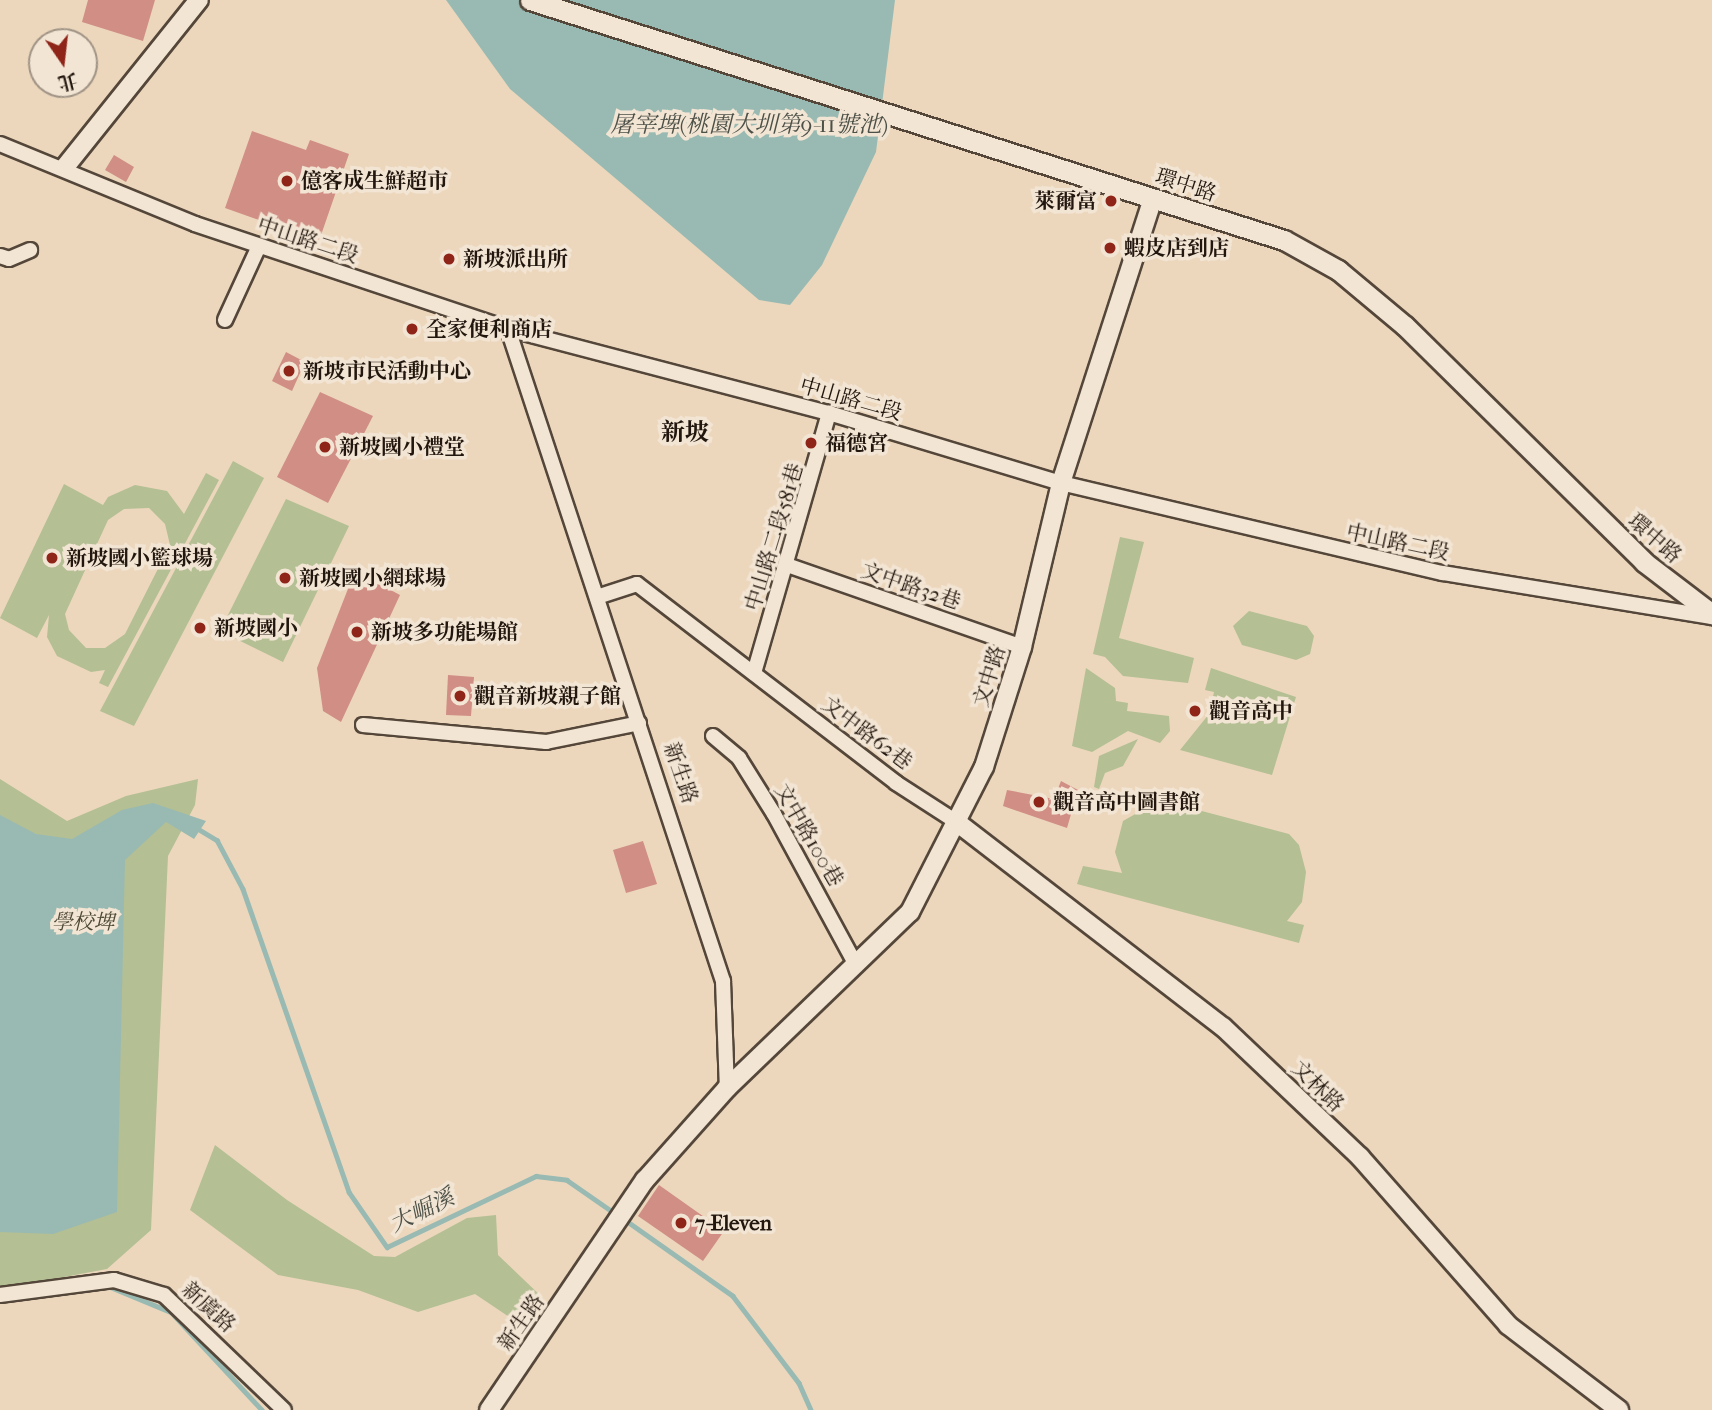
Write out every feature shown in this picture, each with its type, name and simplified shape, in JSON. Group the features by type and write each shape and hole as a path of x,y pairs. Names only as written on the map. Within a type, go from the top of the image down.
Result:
{"main road":[{"name":"環中路","path":"530,0 891,118 1284,240 1338,270 1405,326 1644,562 1712,615"}],"street":[{"path":"65,167 199,0"},
{"name":"中山路二段","path":"0,144 65,167 259,246 508,329 829,413 1061,484 1443,573 1712,615"},
{"name":"文中路","path":"727,1088 910,912 958,823 984,767 1022,647 1061,484 1153,198"},
{"path":"225,320 259,246"},
{"path":"0,256 9,259 30,250"},
{"name":"新生路","path":"489,1410 620,1217 727,1088 723,981 508,329"},
{"name":"中山路二段581巷","path":"754,673 829,413"},
{"name":"文中路32巷","path":"787,565 1022,647"},
{"name":"文中路62巷","path":"597,597 638,584 896,783 958,823"},
{"path":"363,725 546,741 639,723"},
{"name":"文中路100巷","path":"713,736 738,758 767,803 856,965"},
{"name":"文林路","path":"958,823 1223,1027 1360,1157 1508,1325 1619,1410"},
{"name":"新廣路","path":"0,1295 114,1280 164,1294 284,1410"}],"green space":[{"path":"233,461 264,478 134,726 100,711"},
{"path":"206,473 219,480 108,687 99,683 105,670 91,672 57,656 47,637 49,615 37,638 0,618 64,484 103,505 108,497 135,485 167,491 184,514","holes":["149,508 165,524 170,545 125,634 105,648 86,648 69,630 65,614 108,520 124,509"]},
{"name":"新坡國小網球場","path":"286,499 349,526 283,662 220,631"},
{"path":"1120,537 1144,542 1119,638 1194,658 1188,683 1123,676 1105,657 1093,654"},
{"path":"1249,611 1307,626 1314,636 1310,654 1296,660 1242,645 1233,626"},
{"path":"1086,668 1115,688 1116,701 1128,703 1127,711 1169,716 1170,731 1160,743 1128,731 1092,752 1072,746"},
{"path":"1211,668 1296,697 1272,775 1180,750 1209,714 1214,692 1205,690"},
{"path":"1138,739 1123,766 1105,773 1099,789 1094,787 1099,756"},
{"name":"學校埤","path":"0,779 67,821 126,796 198,779 195,805 168,856 151,1230 107,1269 0,1289"},
{"path":"1160,800 1289,834 1299,845 1306,872 1302,902 1287,921 1304,925 1299,943 1077,884 1083,866 1122,873 1115,852 1123,821"},
{"path":"215,1145 287,1200 374,1256 395,1257 467,1218 496,1215 498,1255 544,1299 527,1329 475,1294 418,1312 358,1290 278,1275 190,1210"}],"water":[{"name":"屠宰埤(桃園大圳第9-11號池)","path":"446,0 895,0 876,152 822,265 790,305 759,300 510,89"},
{"name":"學校埤","path":"153,803 206,821 194,839 166,822 125,860 117,1212 53,1234 0,1232 0,815 36,834 72,839 122,810"}],"building":[{"path":"88,0 155,0 143,41 82,22"},
{"name":"億客成生鮮超市","path":"252,131 306,150 310,140 349,154 319,241 225,208"},
{"path":"114,155 134,167 126,182 105,170"},
{"name":"新坡市民活動中心","path":"286,352 305,362 292,391 272,381"},
{"name":"新坡國小禮堂","path":"320,392 373,416 328,503 277,477"},
{"name":"新坡多功能場館","path":"355,571 400,595 341,722 323,711 317,668"},
{"name":"觀音新坡親子館","path":"448,675 474,677 471,716 446,715"},
{"name":"觀音高中圖書館","path":"1061,781 1078,790 1067,828 1003,806 1007,790 1054,799"},
{"path":"643,841 657,884 626,893 613,850"},
{"name":"7-Eleven","path":"659,1185 724,1231 703,1261 638,1216"}],"waterway":[{"name":"大崛溪","path":"195,827 217,840 243,889 349,1192 387,1247 536,1176 567,1180 616,1214"},
{"name":"大崛溪","path":"624,1219 733,1296 799,1383 811,1410"},
{"path":"108,1286 171,1312 262,1410"}],"place":[{"name":"億客成生鮮超市","path":"287,181"},
{"name":"萊爾富","path":"1111,201"},
{"name":"蝦皮店到店","path":"1110,248"},
{"name":"新坡派出所","path":"449,259"},
{"name":"全家便利商店","path":"412,329"},
{"name":"新坡市民活動中心","path":"289,371"},
{"name":"福德宮","path":"811,443"},
{"name":"新坡國小禮堂","path":"325,447"},
{"name":"新坡國小籃球場","path":"52,558"},
{"name":"新坡國小網球場","path":"285,578"},
{"name":"新坡國小","path":"200,628"},
{"name":"新坡多功能場館","path":"357,632"},
{"name":"觀音新坡親子館","path":"460,696"},
{"name":"觀音高中","path":"1195,711"},
{"name":"觀音高中圖書館","path":"1039,802"},
{"name":"7-Eleven","path":"681,1223"}],"district":[{"name":"新坡","path":"685,433"}]}
